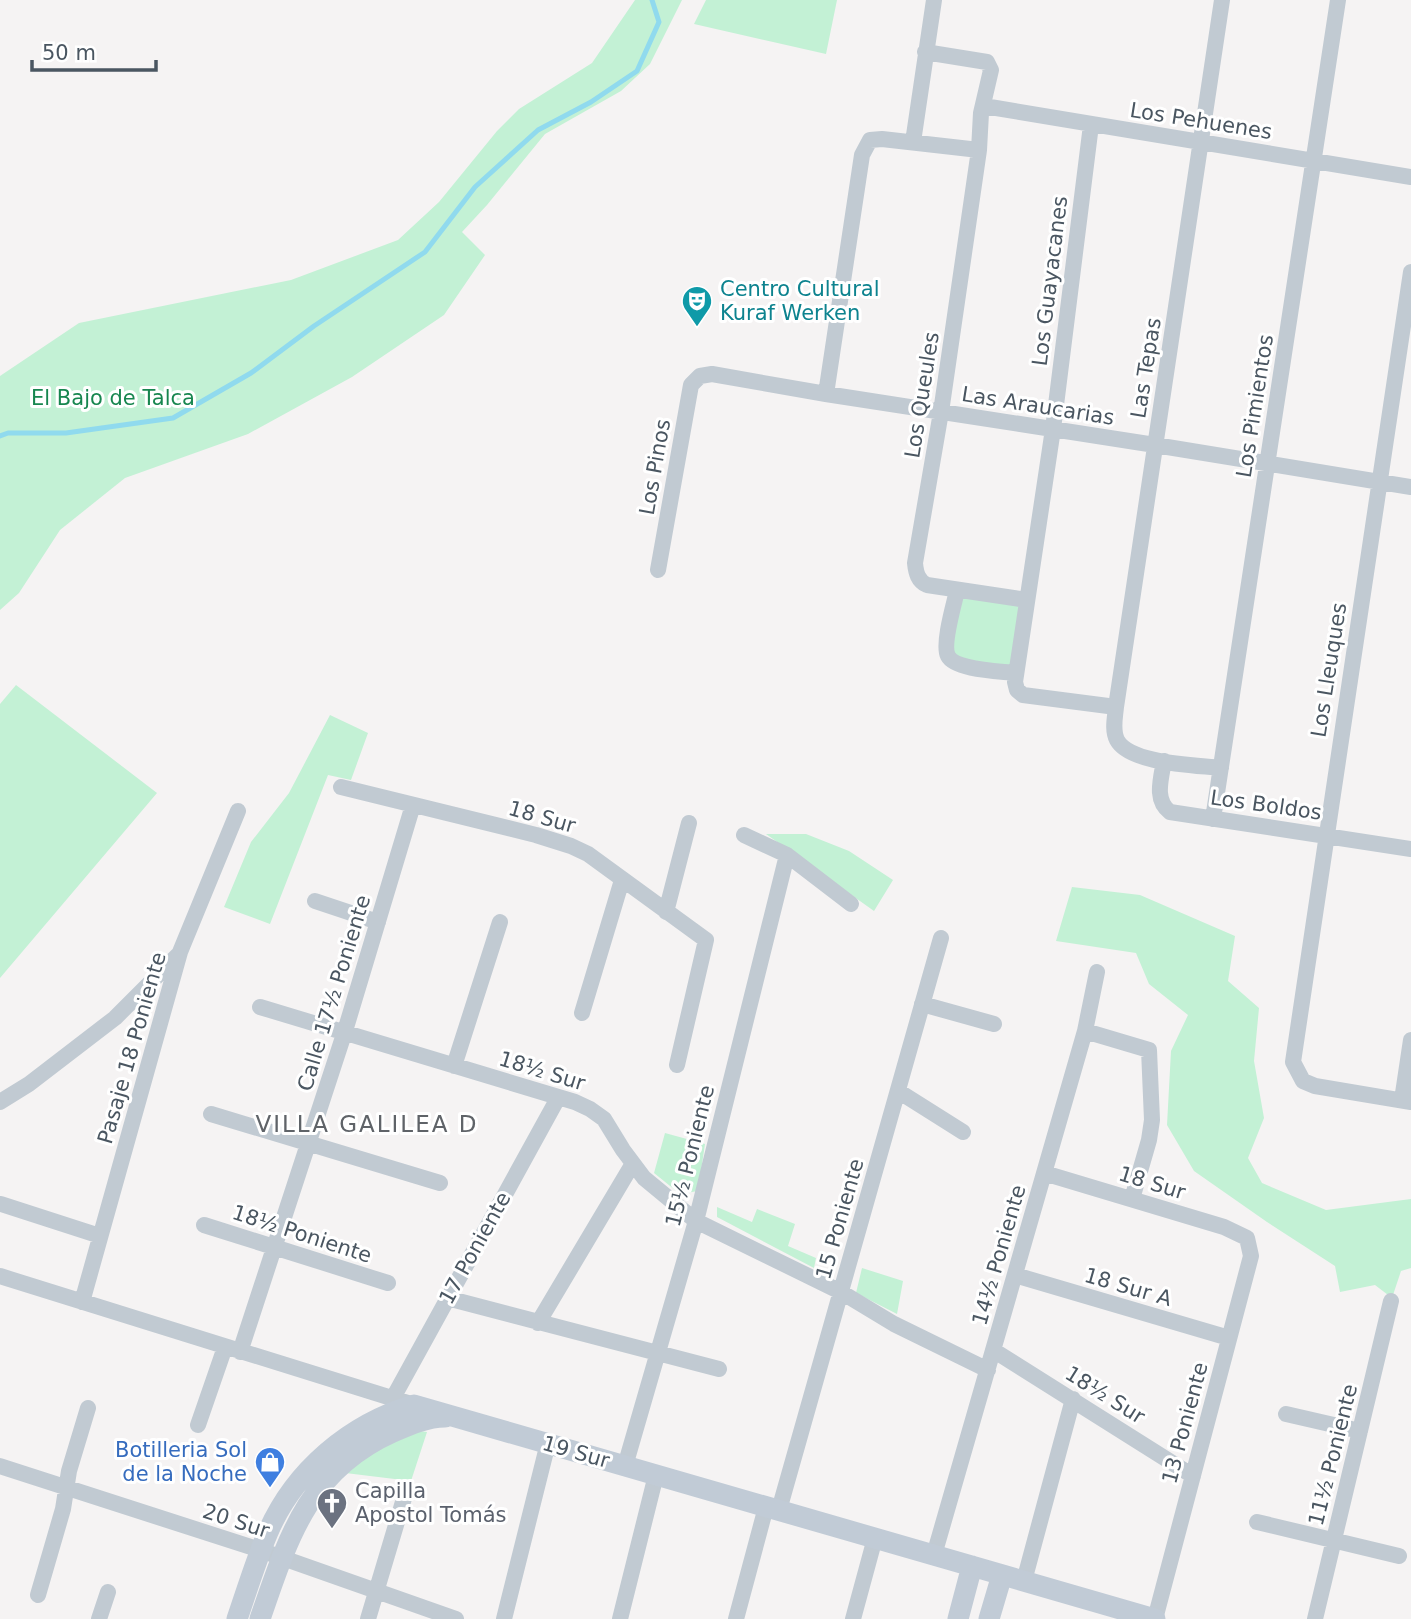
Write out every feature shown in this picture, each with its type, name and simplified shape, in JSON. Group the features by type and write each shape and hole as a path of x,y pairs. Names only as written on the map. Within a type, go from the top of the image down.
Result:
{"street":[{"path":"913,142 934,0"},
{"name":"Las Tepas","path":"1164,761 1133,754 1118,742 1114,732 1222,0"},
{"name":"Los Pimientos","path":"1213,819 1338,0"},
{"name":"Los Queules","path":"925,52 986,62 991,69 980,120 979,150 941,412 915,563 918,578 922,583 957,591 1027,600"},
{"name":"Los Pehuenes","path":"984,106 1411,177"},
{"name":"Los Guayacanes","path":"1091,125 1053,429 1015,673 1017,690 1023,695 1116,707"},
{"path":"826,394 862,155 870,140 883,139 979,150"},
{"name":"Los Lleuques","path":"1406,1101 1315,1086 1303,1081 1293,1062 1293,1049 1411,272"},
{"name":"Las Araucarias","path":"700,376 712,374 1411,487"},
{"name":"Los Pinos","path":"657,570 691,385 700,376"},
{"path":"957,591 946,646 948,657 957,665 1015,673"},
{"path":"1164,761 1221,768"},
{"name":"Los Boldos","path":"1164,761 1159,794 1163,807 1170,812 1411,849"},
{"name":"18 Sur","path":"341,787 571,846 588,854 706,940 677,1065"},
{"name":"Calle 17½ Poniente","path":"198,1425 274,1247 345,1031 413,805"},
{"name":"Pasaje 18 Poniente","path":"82,1302 180,952 238,811"},
{"path":"666,912 689,823"},
{"path":"744,835 787,855 851,904"},
{"name":"15½ Poniente","path":"625,1466 696,1221 787,855"},
{"path":"582,1013 622,880"},
{"path":"315,901 378,922"},
{"path":"454,1066 500,922"},
{"name":"15 Poniente","path":"736,1619 841,1292 941,939"},
{"path":"0,1102 29,1084 115,1018 180,952"},
{"name":"14½ Poniente","path":"934,1555 1085,1031 1097,972"},
{"path":"922,1004 994,1024"},
{"name":"18½ Sur","path":"260,1006 583,1105 604,1119 632,1165 657,1190 696,1221 841,1292 894,1324 988,1370"},
{"path":"1085,1031 1149,1051 1152,1120 1132,1199"},
{"path":"1406,1101 1411,1040"},
{"path":"898,1091 963,1132"},
{"name":"17 Poniente","path":"393,1398 558,1098"},
{"path":"211,1114 440,1183"},
{"path":"538,1323 632,1165"},
{"name":"18 Sur","path":"1044,1173 1224,1227 1247,1238"},
{"path":"1,1204 100,1236"},
{"name":"18½ Poniente","path":"204,1225 388,1283"},
{"name":"13 Poniente","path":"1155,1619 1251,1256 1247,1238"},
{"name":"18 Sur A","path":"1015,1275 1229,1338"},
{"name":"19 Sur","path":"0,1276 414,1405 1024,1581 1121,1614 1155,1619"},
{"path":"447,1298 719,1369"},
{"name":"11½ Poniente","path":"1315,1619 1391,1301"},
{"name":"18½ Sur","path":"993,1350 1193,1476"},
{"path":"1024,1581 1073,1399"},
{"path":"237,1619 261,1550 278,1511 290,1493 318,1460 355,1431 414,1405"},
{"path":"38,1595 64,1508 69,1471 88,1408"},
{"path":"1286,1414 1360,1431"},
{"path":"260,1619 290,1533 310,1499 336,1470 351,1457 401,1428 438,1417 457,1417"},
{"path":"504,1619 548,1443"},
{"name":"20 Sur","path":"0,1466 261,1550 456,1619"},
{"path":"620,1619 656,1475"},
{"path":"368,1619 405,1495"},
{"path":"1257,1522 1399,1556"},
{"path":"853,1619 875,1538"},
{"path":"958,1619 972,1566"},
{"path":"989,1619 1002,1575"},
{"path":"99,1619 108,1592"}],"green space":[{"name":"El Bajo de Talca","path":"635,0 682,0 650,64 621,91 545,134 462,232 485,255 444,315 352,377 248,434 125,478 60,530 19,593 0,610 0,376 79,323 291,280 398,240 439,202 497,131 519,109 592,63"},
{"path":"706,0 837,0 826,54 694,24"},
{"path":"957,591 1027,600 1015,673 948,657"},
{"path":"16,685 157,793 0,978 0,704"},
{"path":"330,715 368,733 351,780 328,775 270,924 224,907 251,842 289,793"},
{"path":"766,834 806,834 849,851 893,880 874,911"},
{"path":"1072,887 1140,895 1235,936 1228,981 1259,1008 1254,1061 1264,1118 1248,1158 1262,1183 1326,1210 1411,1199 1411,1268 1401,1271 1392,1298 1375,1285 1340,1292 1335,1266 1194,1171 1167,1125 1171,1051 1188,1015 1149,984 1136,953 1056,941"},
{"path":"665,1133 705,1144 698,1191 680,1194 654,1173"},
{"path":"717,1207 752,1222 757,1209 795,1224 788,1246 816,1258 814,1268 717,1217"},
{"path":"862,1268 903,1281 897,1314 856,1293"},
{"path":"413,1430 427,1432 411,1481 329,1471"}],"waterway":[{"path":"0,436 8,433 66,433 173,418 251,373 314,326 425,252 475,187 538,130 591,102 637,71 659,22 652,0"}],"place":[{"name":"Centro Cultural Kuraf Werken","path":"697,328"},
{"name":"Botilleria Sol de la Noche","path":"270,1489"},
{"name":"Capilla Apostol Tomás","path":"332,1530"}],"district":[{"name":"VILLA GALILEA D","path":"367,1124"}]}
